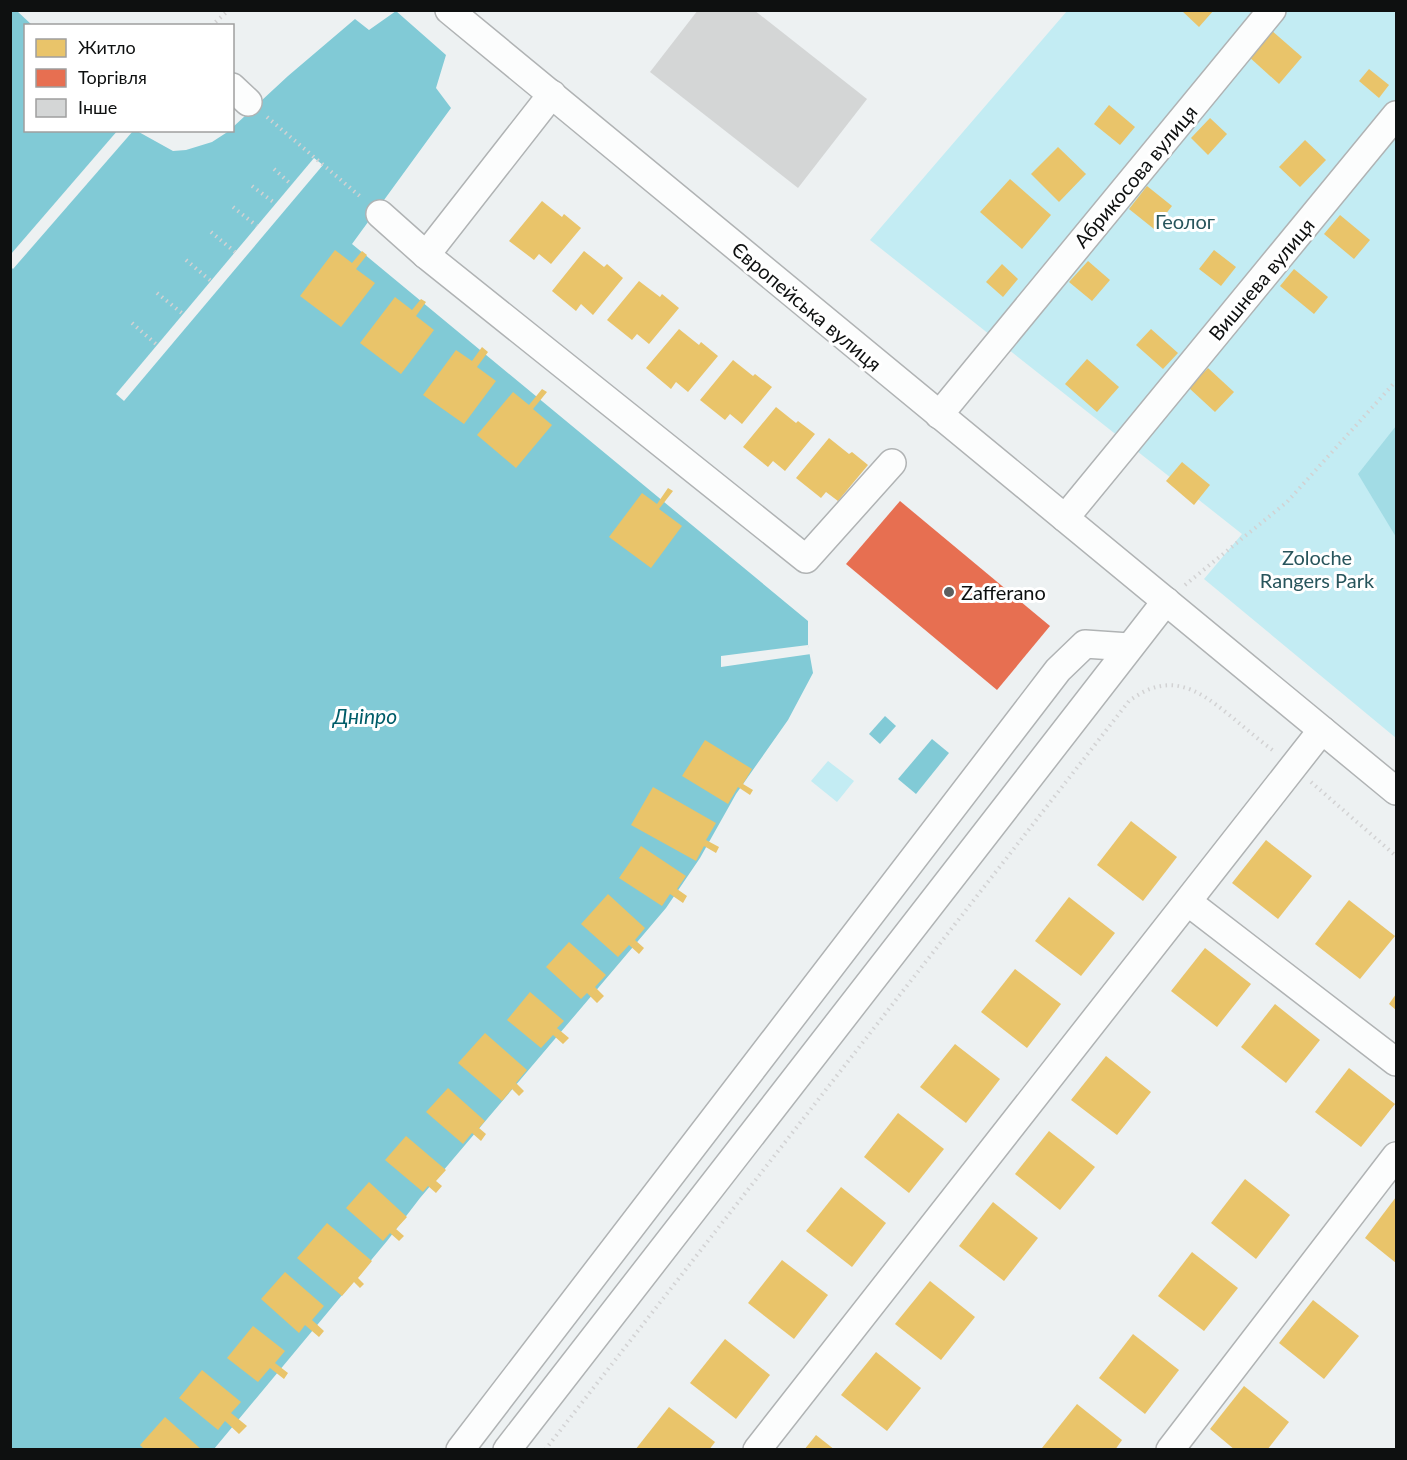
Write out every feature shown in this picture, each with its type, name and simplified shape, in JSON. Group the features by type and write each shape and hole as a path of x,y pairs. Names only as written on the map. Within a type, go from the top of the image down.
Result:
{"street":[{"name":"Європейська вулиця","path":"449,10 1396,791"},
{"name":"Абрикосова вулиця","path":"939,415 1272,10"},
{"path":"426,255 552,94"},
{"name":"Вишнева вулиця","path":"1065,518 1396,115"},
{"path":"380,214 426,255 806,559 892,463"},
{"path":"507,1449 1166,600"},
{"path":"460,1449 1058,670 1085,644 1129,647"},
{"path":"757,1449 1322,730"},
{"path":"1188,902 1396,1062"},
{"path":"1170,1449 1396,1155"}],"path":[{"path":"214,24 229,10"},
{"path":"240,95 380,214"},
{"path":"274,170 292,185"},
{"path":"252,186 276,204"},
{"path":"233,207 257,226"},
{"path":"211,232 235,252"},
{"path":"186,260 211,281"},
{"path":"157,293 183,314"},
{"path":"132,322 157,345"},
{"path":"1166,600 1287,502 1396,381"},
{"path":"545,1449 1129,701 1153,687 1169,684 1197,691 1293,767 1396,856"}],"green space":[{"name":"Геолог","path":"1067,11 1396,11 1396,738 1204,579 1242,534 870,240"},
{"path":"828,761 854,781 837,802 811,781"}],"shaded area":[{"path":"1396,426 1396,537 1358,474"}],"water":[{"name":"Дніпро","path":"10,11 17,11 31,24 24,24 24,132 139,132 173,151 186,150 212,142 227,132 234,132 234,126 355,19 369,30 396,11 446,55 436,88 451,108 352,244 808,621 808,645 813,673 788,720 736,794 700,858 666,908 420,1198 214,1449 11,1449"},
{"path":"885,716 896,726 880,744 869,734"},
{"path":"932,739 949,753 916,794 898,779"}],"pier":[{"path":"116,132 132,132 13,269 11,254"},
{"path":"314,158 323,165 124,401 116,394"},
{"path":"808,645 811,654 721,667 721,656"}],"building: Житло":[{"path":"1181,10 1214,10 1199,27"},
{"path":"1271,30 1302,57 1279,84 1248,56"},
{"path":"1369,69 1389,85 1379,98 1359,81"},
{"path":"1109,105 1135,127 1120,145 1094,124"},
{"path":"1210,118 1227,134 1208,155 1191,138"},
{"path":"1305,140 1326,160 1300,187 1279,167"},
{"path":"1058,147 1086,174 1059,202 1031,174"},
{"path":"1010,179 1051,215 1022,249 980,212"},
{"path":"1147,186 1172,206 1154,229 1129,209"},
{"path":"542,201 562,217 564,214 581,228 551,264 539,254 534,260 509,241"},
{"path":"1340,215 1370,240 1354,259 1324,234"},
{"path":"335,250 352,263 362,251 367,255 356,269 375,283 341,327 300,296"},
{"path":"1214,250 1236,267 1221,286 1199,269"},
{"path":"584,251 604,267 607,264 623,278 593,315 581,304 576,311 552,291"},
{"path":"1088,261 1110,280 1092,301 1069,282"},
{"path":"1002,264 1018,279 1003,297 986,282"},
{"path":"1294,269 1328,297 1314,314 1280,286"},
{"path":"639,281 660,297 662,294 679,308 649,344 637,334 632,340 607,320"},
{"path":"395,297 412,310 421,299 426,302 416,316 434,330 401,374 360,343"},
{"path":"679,329 699,345 701,342 718,356 688,392 676,382 671,389 646,368"},
{"path":"1151,329 1178,353 1163,369 1136,345"},
{"path":"482,347 488,352 477,367 496,381 464,424 423,395 456,350 472,361"},
{"path":"1087,359 1119,387 1097,412 1065,384"},
{"path":"733,360 772,387 742,424 730,414 725,420 700,400"},
{"path":"1208,368 1234,392 1215,412 1189,388"},
{"path":"542,389 547,392 533,409 552,425 516,468 477,435 513,392 529,405"},
{"path":"776,407 815,434 785,471 773,461 768,467 743,447"},
{"path":"829,438 868,465 838,501 826,492 821,498 796,478"},
{"path":"1182,462 1210,485 1194,505 1166,481"},
{"path":"668,488 673,491 659,509 682,526 651,568 609,537 642,493 657,504"},
{"path":"705,740 752,769 743,784 753,790 750,795 738,787 728,804 682,776"},
{"path":"653,787 716,823 706,840 719,847 716,853 704,846 696,861 631,825"},
{"path":"1131,821 1177,857 1143,901 1097,865"},
{"path":"1266,840 1312,876 1278,919 1232,883"},
{"path":"641,846 686,876 677,889 687,896 683,903 670,894 662,906 619,878"},
{"path":"608,894 645,928 635,940 644,948 639,954 629,945 618,957 581,924"},
{"path":"1069,897 1115,933 1081,976 1035,941"},
{"path":"1349,900 1395,936 1360,979 1315,944"},
{"path":"569,942 606,975 595,987 604,996 597,1003 587,993 581,999 546,967"},
{"path":"1205,948 1251,984 1217,1027 1171,991"},
{"path":"1015,969 1061,1004 1027,1048 981,1012"},
{"path":"530,992 564,1021 557,1028 569,1038 563,1044 553,1035 541,1048 507,1020"},
{"path":"1396,994 1396,1010 1389,1004"},
{"path":"1275,1004 1320,1040 1286,1083 1241,1047"},
{"path":"485,1033 527,1070 516,1083 524,1091 519,1096 512,1089 502,1101 458,1063"},
{"path":"955,1044 1000,1079 966,1123 920,1087"},
{"path":"1106,1056 1151,1092 1117,1135 1071,1100"},
{"path":"1349,1068 1395,1104 1361,1147 1315,1112"},
{"path":"448,1088 485,1121 479,1128 486,1134 481,1141 472,1133 463,1144 426,1112"},
{"path":"898,1113 944,1149 909,1193 864,1157"},
{"path":"1049,1131 1095,1167 1060,1210 1015,1174"},
{"path":"406,1136 446,1170 436,1181 442,1186 436,1193 428,1186 423,1192 385,1160"},
{"path":"1245,1179 1290,1215 1256,1259 1211,1223"},
{"path":"369,1182 407,1217 396,1229 404,1236 399,1241 390,1233 383,1241 346,1208"},
{"path":"841,1187 886,1223 852,1267 806,1231"},
{"path":"1396,1197 1396,1263 1365,1238"},
{"path":"993,1202 1038,1238 1004,1281 959,1246"},
{"path":"327,1223 372,1261 358,1278 364,1284 360,1288 354,1282 342,1296 297,1258"},
{"path":"1192,1252 1238,1288 1204,1331 1158,1296"},
{"path":"782,1260 828,1295 794,1339 748,1303"},
{"path":"285,1272 324,1306 312,1320 324,1331 319,1337 305,1325 299,1333 261,1299"},
{"path":"930,1281 975,1317 941,1360 895,1324"},
{"path":"1313,1300 1359,1336 1324,1379 1279,1343"},
{"path":"253,1326 285,1351 275,1363 288,1373 284,1379 270,1368 258,1382 227,1358"},
{"path":"1133,1334 1179,1370 1145,1414 1099,1378"},
{"path":"725,1339 770,1375 736,1419 690,1383"},
{"path":"876,1352 921,1388 887,1431 841,1395"},
{"path":"202,1370 241,1402 231,1413 247,1426 239,1434 225,1421 218,1430 179,1398"},
{"path":"1244,1386 1289,1422 1267,1450 1235,1450 1210,1429"},
{"path":"1077,1404 1122,1440 1115,1450 1045,1450 1042,1448"},
{"path":"669,1407 715,1442 709,1450 635,1450"},
{"path":"165,1417 202,1450 145,1450 140,1445"},
{"path":"816,1435 835,1450 804,1450"}],"building: Торгівля":[{"path":"900,501 1050,626 997,690 846,564"}],"building: Інше":[{"path":"698,10 754,10 867,99 798,188 650,72"}],"place":[{"name":"Zafferano","path":"949,592"}],"park label":[{"name":"Zoloche Rangers Park","path":"1317,568"}]}
